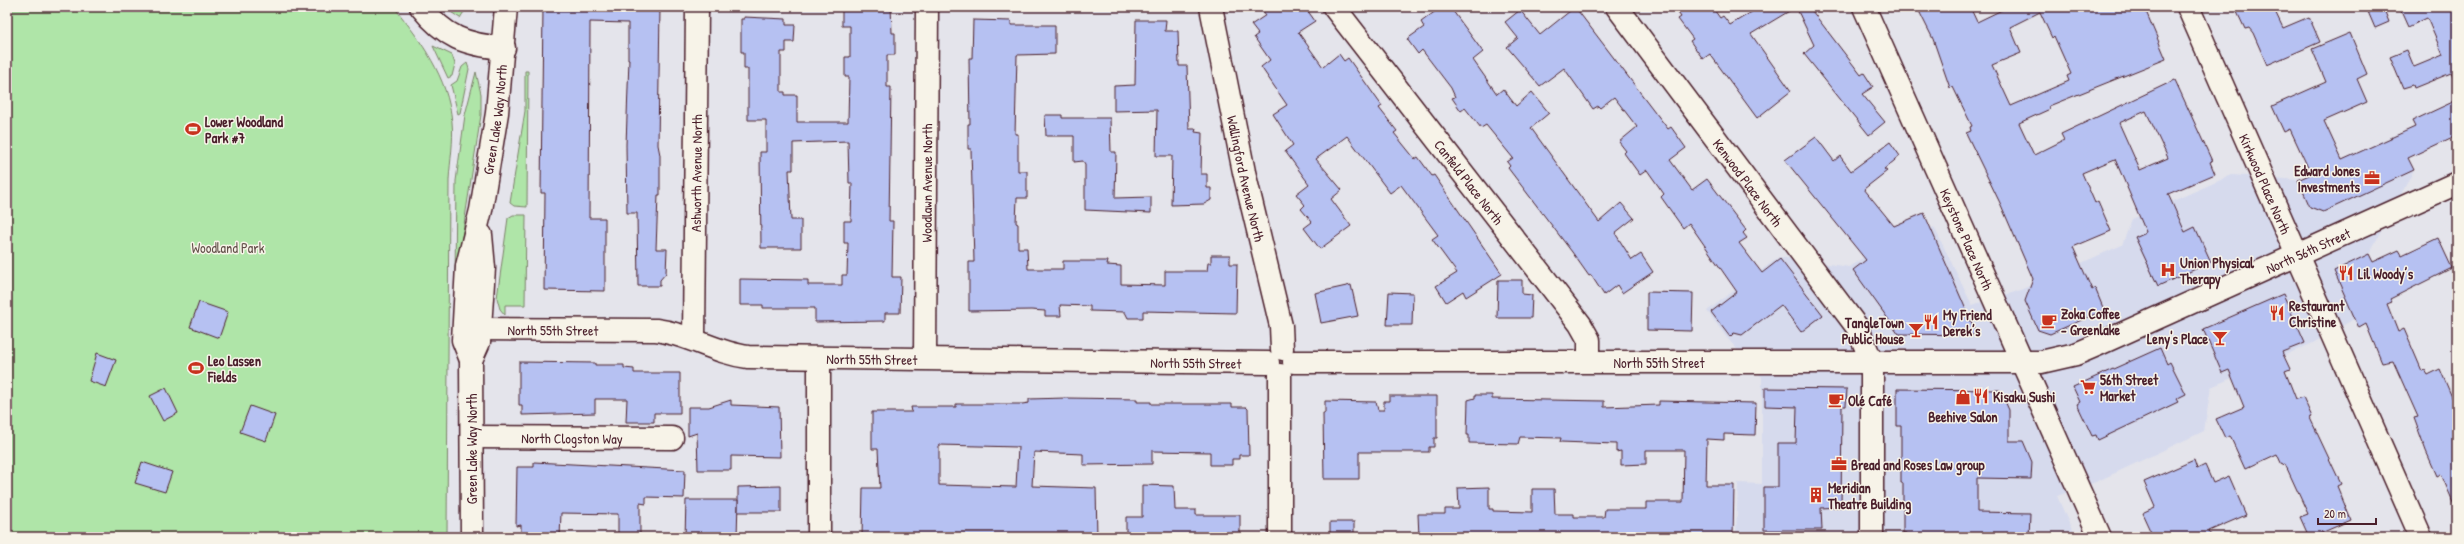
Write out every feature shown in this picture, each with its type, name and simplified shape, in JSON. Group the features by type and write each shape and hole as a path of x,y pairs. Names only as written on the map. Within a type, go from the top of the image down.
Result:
{"street":[{"path":"421,7 450,35 478,45 504,48"},
{"name":"Green Lake Way North","path":"472,537 471,360 463,340 463,328 467,266 479,214 497,113 504,48 506,7"},
{"name":"Ashworth Avenue North","path":"694,339 696,7"},
{"name":"Woodlawn Avenue North","path":"925,358 927,7"},
{"name":"Wallingford Avenue North","path":"1211,7 1244,172 1281,326 1280,537"},
{"name":"Canfield Place North","path":"1334,7 1580,324 1589,340 1589,361"},
{"name":"Kenwood Place North","path":"1617,7 1856,327 1872,362"},
{"name":"Keystone Place North","path":"1864,7 2100,537"},
{"name":"Kirkwood Place North","path":"2188,7 2298,255 2420,537"},
{"name":"North 56th Street","path":"2023,363 2041,362 2076,354 2457,183"},
{"name":"Green Lake Way North","path":"471,360 479,342 484,268 479,214"},
{"name":"North 55th Street","path":"480,329 656,330 674,332 729,354 820,359 925,358 1281,362 1589,361 2023,363"},
{"path":"819,537 820,359"},
{"path":"1872,362 1872,537"},
{"name":"North Clogston Way","path":"472,437 672,438"}],"shaded area":[{"path":"2397,134 2414,170 2369,254 2392,302 2354,319 2313,343 2211,387 2204,431 2096,482 2057,496 2075,537 1736,537 1738,483 1762,484 1762,377 1727,338 1707,311 1779,257 1849,267 1867,255 1934,227 1972,305 2018,291 2122,245 2132,219 2232,175 2298,180"}],"green space":[{"name":"Woodland Park","path":"7,7 394,7 432,60 445,90 452,122 449,180 447,537 7,537"},
{"path":"443,7 467,7 460,18"},
{"path":"433,46 452,55 455,64 452,76 448,78"},
{"path":"467,63 469,69 460,113 458,114 451,85 457,81 462,67"},
{"path":"525,71 528,71 527,207 514,206 510,203 525,111"},
{"path":"476,72 481,94 481,115 455,282 456,181 465,115"},
{"path":"513,215 526,215 525,305 505,305 505,315 500,309 497,298 508,218"}],"building":[{"path":"543,7 660,7 658,145 660,155 660,195 658,195 656,249 667,249 666,273 660,280 660,286 638,286 637,213 627,213 626,145 629,59 628,23 590,22 589,218 605,218 605,291 544,290 545,193 541,193"},
{"path":"842,7 891,7 892,33 895,33 895,55 887,55 887,87 891,87 889,221 893,221 892,277 901,277 900,313 885,313 885,321 815,322 815,308 763,308 763,305 740,305 740,279 808,280 808,285 842,285 842,275 847,275 848,243 844,243 844,221 851,221 852,183 849,183 848,141 793,143 793,170 789,170 791,220 801,220 801,248 761,248 760,152 766,152 766,120 748,120 748,69 744,69 744,52 741,52 741,19 744,19 744,17 786,19 786,25 795,25 794,42 786,42 786,52 781,52 781,92 785,92 785,95 797,95 797,122 848,122 849,77 845,77 845,57 850,57 850,26 842,26"},
{"path":"1260,7 1305,7 1315,21 1298,32 1323,67 1339,54 1344,61 1348,58 1382,106 1379,108 1397,131 1394,133 1415,159 1418,157 1432,176 1434,175 1502,274 1466,297 1463,291 1446,302 1436,286 1457,273 1432,239 1438,235 1401,185 1390,193 1347,136 1316,159 1342,190 1331,199 1351,226 1320,249 1304,228 1312,222 1301,209 1305,205 1296,194 1309,184 1285,151 1293,145 1273,114 1287,105 1261,67 1270,60 1254,37 1258,34 1251,25 1266,15"},
{"path":"1441,7 1450,7 1483,52 1473,60 1497,94 1503,89 1516,106 1532,92 1549,113 1531,128 1599,222 1621,203 1634,218 1615,233 1632,260 1641,254 1653,272 1622,293 1617,285 1604,295 1591,275 1589,276 1508,168 1510,166 1507,162 1513,158 1486,125 1481,128 1465,108 1461,111 1452,98 1455,97 1451,88 1422,50 1418,54 1407,39 1424,27 1421,22"},
{"path":"1575,7 1668,129 1671,127 1686,148 1670,160 1692,190 1707,179 1746,230 1743,233 1747,238 1739,243 1762,273 1780,259 1823,315 1801,332 1781,305 1742,335 1734,333 1730,337 1711,312 1737,292 1689,223 1683,228 1661,197 1664,194 1647,170 1640,175 1624,153 1626,151 1619,142 1637,127 1614,97 1600,108 1598,106 1593,109 1564,68 1540,86 1507,47 1518,38 1505,22 1520,10 1540,35"},
{"path":"1674,7 1712,7 1720,18 1723,16 1730,25 1760,7 1796,7 1751,34 1791,91 1757,118 1710,54 1703,59 1690,41 1693,39 1678,19 1681,17"},
{"path":"1796,7 1809,7 1861,75 1864,73 1873,87 1862,94 1885,122 1869,135 1804,54 1814,45"},
{"path":"1917,7 1970,7 1977,22 2008,7 2137,7 2139,12 2145,9 2166,59 2049,106 2050,109 2019,123 2034,155 2064,140 2061,134 2175,80 2212,161 2210,162 2215,174 2168,194 2185,232 2195,227 2211,262 2158,286 2135,237 2146,232 2115,159 2082,173 2095,203 2098,201 2111,231 2073,247 2092,290 2095,288 2104,310 2050,334 2038,330 2025,301 2033,279 2001,205 1966,133 1971,131 1970,127 1972,126 1953,87 1950,88 1933,39","holes":["2040,12 2052,38 2054,36 2071,74 2067,76 2069,81 2011,106 1992,65 2021,53 2010,27","2146,111 2168,158 2140,170 2119,123"]},
{"path":"2249,7 2273,7 2283,28 2309,17 2320,42 2267,65 2253,33 2249,28 2245,29 2237,12"},
{"path":"2366,7 2383,7 2389,22 2375,28"},
{"path":"2399,7 2457,7 2457,85 2451,73 2414,88 2413,85 2403,88 2390,57 2407,50 2414,67 2443,55 2427,18 2408,27"},
{"path":"973,20 1011,21 1011,25 1055,25 1055,54 1017,55 1015,134 1018,134 1018,171 1027,171 1027,198 1017,198 1016,223 1018,224 1018,248 1027,248 1028,269 1063,269 1063,261 1108,261 1107,265 1121,266 1121,284 1165,285 1165,271 1207,271 1208,263 1211,263 1211,255 1230,255 1230,264 1237,264 1236,313 1143,311 1143,318 1128,318 1125,312 1090,311 1090,306 1060,305 1061,316 1045,316 1045,311 1031,310 969,311 969,262 974,262 971,149 968,149 968,124 970,124 969,58 972,58"},
{"path":"1136,20 1166,20 1165,31 1178,31 1179,66 1187,66 1189,129 1196,129 1195,132 1202,133 1201,174 1207,174 1207,188 1211,188 1211,200 1204,204 1171,205 1172,156 1156,156 1157,110 1114,111 1114,86 1135,85"},
{"path":"2350,33 2367,74 2357,79 2367,102 2324,121 2342,160 2415,127 2412,121 2457,100 2457,135 2408,158 2414,170 2323,212 2310,207 2298,180 2311,174 2290,129 2284,132 2272,106 2326,82 2312,49"},
{"path":"1045,115 1062,115 1062,118 1110,118 1111,152 1116,152 1115,198 1151,197 1151,213 1085,210 1085,164 1083,161 1074,162 1074,136 1046,136"},
{"path":"1816,137 1834,161 1840,156 1851,171 1890,142 1900,156 1884,169 1887,171 1864,189 1894,226 1924,213 1977,335 1899,334 1853,270 1866,260 1785,160"},
{"path":"2438,238 2452,268 2390,299 2392,302 2387,304 2398,332 2404,329 2422,371 2425,370 2428,375 2440,369 2457,409 2457,511 2441,474 2437,476 2426,451 2414,418 2418,417 2393,361 2382,363 2366,324 2359,328 2334,271 2369,254 2373,262 2399,250 2402,255"},
{"path":"1498,280 1522,280 1522,294 1532,295 1531,318 1497,318"},
{"path":"1351,285 1358,316 1321,323 1315,293"},
{"path":"1389,292 1413,293 1412,325 1387,325"},
{"path":"1647,292 1693,293 1692,331 1647,330"},
{"path":"2283,294 2305,343 2282,352 2290,369 2285,371 2296,399 2303,397 2312,417 2310,418 2341,484 2337,486 2351,520 2312,537 2309,537 2300,517 2308,514 2285,464 2282,465 2277,454 2245,469 2230,436 2225,438 2216,419 2244,407 2229,370 2222,373 2203,329"},
{"path":"199,302 228,312 219,338 190,327"},
{"path":"2160,348 2167,364 2170,362 2186,394 2176,399 2178,402 2098,440 2096,435 2092,436 2077,404 2080,402 2073,387"},
{"path":"97,353 116,360 106,387 89,381"},
{"path":"519,362 595,363 595,365 624,365 624,368 634,369 634,373 680,373 680,413 654,413 654,422 626,422 627,399 595,399 595,413 522,415 522,405 519,405"},
{"path":"166,388 178,413 163,421 150,396"},
{"path":"1765,388 1847,389 1846,406 1842,406 1841,507 1821,508 1822,530 1764,530 1764,487 1778,487 1778,443 1796,443 1797,407 1765,406"},
{"path":"1897,389 2000,390 2009,410 2009,441 2023,441 2032,462 2031,479 1977,478 1977,512 2030,513 2029,537 1906,537 1906,533 1903,533 1901,426 1897,426"},
{"path":"1475,395 1492,395 1492,399 1604,401 1604,407 1659,405 1659,401 1756,403 1755,435 1724,434 1724,440 1707,439 1706,485 1734,485 1733,537 1419,537 1418,514 1445,514 1445,509 1459,509 1458,488 1489,487 1489,509 1493,509 1493,511 1532,512 1532,489 1554,489 1555,514 1574,514 1574,517 1604,517 1605,509 1646,509 1646,502 1683,502 1684,450 1646,450 1646,464 1621,465 1621,451 1616,452 1616,444 1560,442 1561,438 1520,437 1518,444 1469,443 1469,435 1467,435 1468,400 1475,398"},
{"path":"1389,396 1437,396 1437,438 1434,438 1434,447 1429,447 1429,452 1359,452 1359,479 1324,479 1323,413 1325,413 1325,401 1376,402 1378,410 1384,410 1384,401 1389,401"},
{"path":"1029,399 1137,399 1137,402 1151,402 1151,404 1232,404 1232,407 1246,407 1248,409 1249,455 1239,455 1239,459 1232,459 1232,465 1210,465 1210,452 1152,451 1152,464 1083,465 1083,454 1034,452 1032,486 1096,488 1097,537 862,537 863,488 880,488 878,449 872,449 872,412 912,412 911,407 956,407 956,404 1022,404 1029,403","holes":["939,445 1018,447 1016,487 939,485"]},
{"path":"731,400 731,405 779,407 780,457 731,456 731,470 698,470 697,433 688,436 688,407 709,407"},
{"path":"250,406 275,415 266,441 240,432"},
{"path":"2194,460 2197,469 2205,465 2213,483 2229,476 2246,515 2209,531 2211,537 2153,537 2142,513 2155,507 2144,482"},
{"path":"142,462 172,472 165,492 135,483"},
{"path":"534,462 685,470 684,498 646,497 646,504 640,503 640,537 618,537 618,514 561,513 560,537 521,537 521,525 516,526 517,467 534,467"},
{"path":"1142,485 1174,486 1175,510 1196,510 1196,515 1240,515 1240,537 1126,537 1126,517 1142,517"},
{"path":"781,486 781,512 738,512 738,487"},
{"path":"686,500 738,500 737,537 685,537"},
{"path":"1330,522 1354,522 1354,537 1330,537"}],"place":[{"name":"Lower Woodland Park #7","path":"193,129"},
{"name":"Edward Jones Investments","path":"2372,178"},
{"name":"Union Physical Therapy","path":"2168,270"},
{"name":"Lil Woody’s","path":"2346,273"},
{"name":"Restaurant Christine","path":"2277,313"},
{"name":"Zoka Coffee - Greenlake","path":"2049,321"},
{"name":"My Friend Derek’s","path":"1931,322"},
{"name":"TangleTown Public House","path":"1916,330"},
{"name":"Leny's Place","path":"2220,338"},
{"name":"Leo Lassen Fields","path":"196,368"},
{"name":"56th Street Market","path":"2088,387"},
{"name":"Kisaku Sushi","path":"1981,396"},
{"name":"Beehive Salon","path":"1963,397"},
{"name":"Olé Café","path":"1836,400"},
{"name":"Bread and Roses Law group","path":"1839,464"},
{"name":"Meridian Theatre Building","path":"1816,495"}]}
